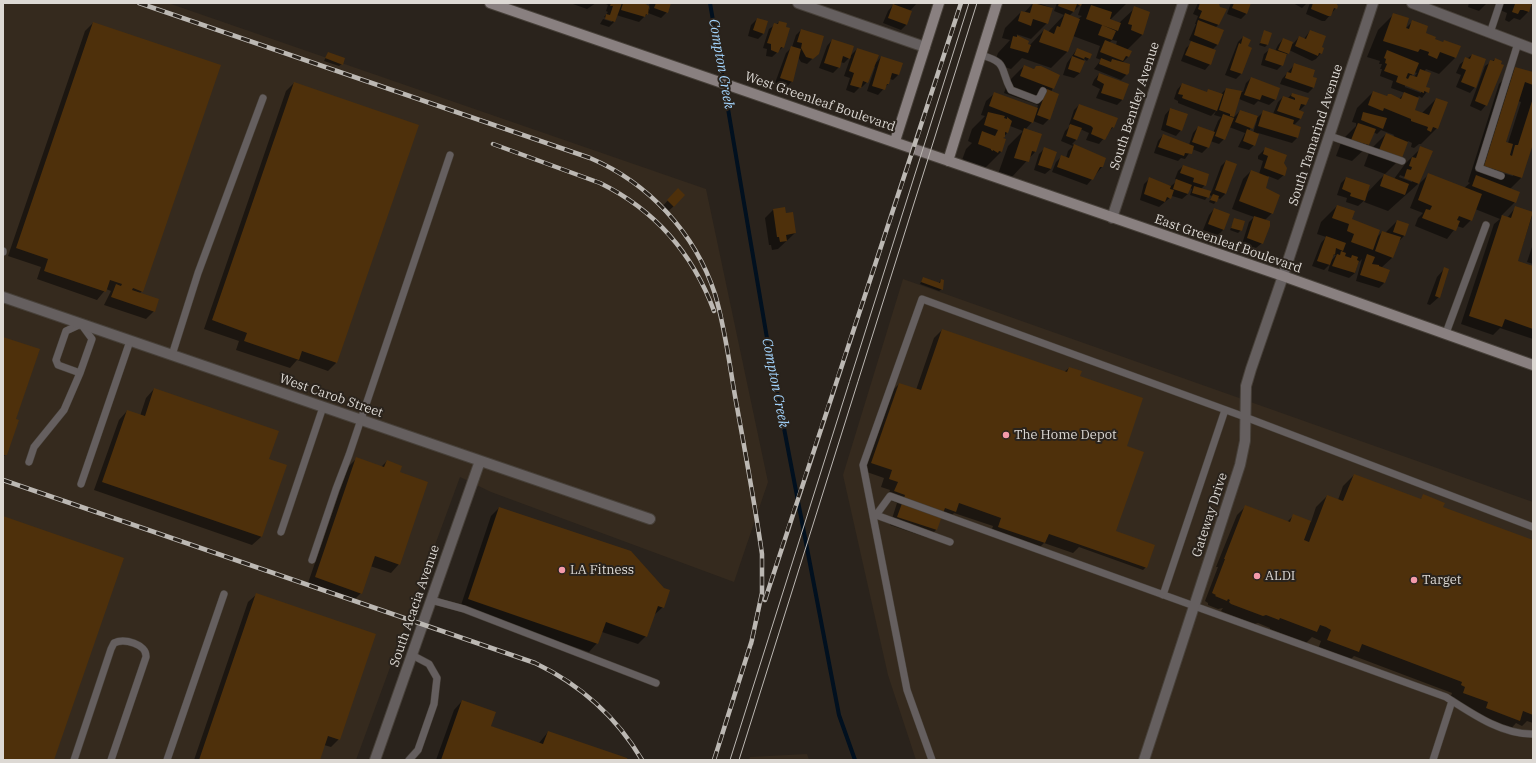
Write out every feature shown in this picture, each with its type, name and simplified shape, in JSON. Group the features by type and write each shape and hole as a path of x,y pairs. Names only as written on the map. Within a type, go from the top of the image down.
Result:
{"street":[{"name":"West Greenleaf Boulevard","path":"490,3 914,148"},
{"path":"798,3 925,47"},
{"path":"895,141 939,3"},
{"path":"948,161 997,3"},
{"name":"South Bentley Avenue","path":"1112,218 1183,3"},
{"name":"South Tamarind Avenue","path":"1284,276 1373,3"},
{"path":"1412,3 1533,49"},
{"name":"East Greenleaf Boulevard","path":"914,148 1112,218 1284,276 1533,365"},
{"name":"Gateway Drive","path":"1144,760 1240,465 1245,441 1246,386 1284,276"},
{"name":"West Carob Street","path":"3,297 650,519"},
{"name":"South Acacia Avenue","path":"375,760 480,461"}],"lane":[{"path":"1490,33 1500,3"},
{"path":"1501,176 1479,168 1518,43"},
{"path":"981,55 998,62 1004,67 1007,83 1011,90 1037,100 1043,91"},
{"path":"172,355 198,273 263,98"},
{"path":"1330,136 1402,161"},
{"path":"312,560 450,155"},
{"path":"1446,333 1486,224"},
{"path":"932,760 907,690 875,516 863,465 922,299 1246,417 1533,527"},
{"path":"29,462 34,447 64,410 80,372 92,339 81,324 66,330 56,360 58,365 80,372"},
{"path":"81,484 130,341"},
{"path":"281,532 323,407"},
{"path":"1163,595 1225,410"},
{"path":"875,516 890,496 1452,701 1484,720 1522,735 1533,734"},
{"path":"875,516 950,542"},
{"path":"167,760 224,594"},
{"path":"431,600 464,610 656,683"},
{"path":"74,760 111,649 114,643 124,641 144,648 146,657 111,760"},
{"path":"409,760 418,750 434,704 437,678 429,664 412,655"},
{"path":"1433,760 1452,701"}],"shaded area":[{"path":"3,3 168,3 706,189 768,482 734,582 491,492 460,477 356,760 3,760"},
{"path":"903,279 1533,502 1533,760 916,760 888,675 843,475"},
{"path":"807,754 809,760 749,760 750,757"}],"building":[{"path":"611,3 622,3 615,22 605,19 606,14 610,15 613,6 610,6"},
{"path":"623,3 644,3 649,6 648,15 646,14 645,17 621,10"},
{"path":"656,3 671,3 668,13 654,8"},
{"path":"1033,3 1053,8 1048,24 1033,19 1031,26 1018,21 1021,11 1030,13"},
{"path":"1059,3 1082,3 1081,6 1077,4 1074,12 1058,6"},
{"path":"1200,3 1216,3 1219,4 1220,7 1227,9 1219,25 1199,18 1202,11 1198,9"},
{"path":"1234,3 1251,3 1247,14 1232,8"},
{"path":"1313,3 1336,3 1338,6 1337,9 1334,8 1331,16 1328,16 1311,9"},
{"path":"1512,3 1532,3 1529,12 1520,10 1518,14 1512,12 1515,4"},
{"path":"893,4 912,11 907,25 888,18"},
{"path":"1091,5 1112,12 1110,19 1121,23 1118,31 1086,19"},
{"path":"1134,6 1150,12 1143,35 1131,30 1132,25 1128,24"},
{"path":"1065,13 1080,19 1068,52 1039,42 1044,29 1054,34 1057,26 1060,27"},
{"path":"1393,13 1409,18 1406,28 1409,29 1412,20 1428,26 1426,33 1436,37 1435,39 1443,42 1444,40 1461,46 1456,58 1440,52 1437,59 1428,55 1429,52 1420,49 1418,52 1383,41"},
{"path":"757,18 768,21 764,34 753,30"},
{"path":"1198,20 1224,30 1218,45 1194,35"},
{"path":"779,21 787,23 786,27 790,28 784,48 781,47 778,53 771,50 771,44 767,43 774,23 778,24"},
{"path":"93,22 221,65 143,292 133,288 132,290 159,299 155,312 111,297 116,284 121,286 122,284 110,280 106,292 44,271 48,259 16,248"},
{"path":"1102,25 1116,31 1112,40 1098,35"},
{"path":"801,29 824,36 819,54 813,59 806,57 801,48 802,43 797,42"},
{"path":"1264,30 1272,33 1268,45 1260,43"},
{"path":"1310,30 1326,36 1322,47 1324,48 1322,54 1319,53 1318,56 1295,46 1299,36 1306,39"},
{"path":"1017,35 1029,41 1028,44 1031,45 1028,53 1010,48 1013,36 1017,37"},
{"path":"1243,36 1251,40 1248,46 1252,48 1242,74 1230,70 1239,43 1241,44"},
{"path":"1283,38 1293,42 1289,54 1278,50"},
{"path":"832,39 854,46 850,59 843,56 840,68 824,63"},
{"path":"1105,40 1132,51 1129,57 1126,56 1123,61 1100,52"},
{"path":"1191,41 1216,50 1211,65 1185,55"},
{"path":"791,46 801,49 793,82 780,78"},
{"path":"857,48 879,55 868,83 863,81 861,88 850,85 854,73 849,71"},
{"path":"1077,48 1092,54 1090,59 1085,57 1084,59 1074,55"},
{"path":"1269,48 1287,54 1283,66 1265,60"},
{"path":"1387,50 1419,63 1414,75 1408,73 1406,78 1408,79 1410,75 1417,77 1420,69 1431,73 1426,87 1430,88 1429,93 1424,91 1424,93 1396,82 1398,76 1384,71 1387,64 1385,63 1386,59 1384,58"},
{"path":"328,52 345,58 343,65 325,58"},
{"path":"1472,54 1486,59 1476,88 1461,82 1466,70 1461,68 1465,57 1470,59"},
{"path":"881,56 903,63 899,75 892,73 889,84 887,84 885,90 872,86"},
{"path":"1072,56 1085,61 1080,73 1068,69"},
{"path":"1101,58 1111,62 1112,59 1130,64 1129,73 1127,75 1099,64"},
{"path":"1495,58 1502,61 1501,64 1504,65 1487,106 1475,101 1490,60 1494,61"},
{"path":"1294,63 1315,70 1313,77 1317,78 1314,88 1285,78 1287,72 1291,73"},
{"path":"1024,65 1034,69 1036,66 1041,66 1060,75 1054,89 1020,76"},
{"path":"1515,67 1533,72 1533,85 1525,82 1506,142 1513,144 1510,155 1512,156 1515,145 1518,145 1533,98 1533,144 1522,178 1484,166"},
{"path":"1099,73 1129,84 1123,100 1101,93 1104,84 1097,80"},
{"path":"1251,77 1280,88 1276,100 1262,95 1260,100 1244,95"},
{"path":"294,82 419,125 337,363 302,351 299,360 244,341 247,333 212,320"},
{"path":"1182,83 1207,92 1208,89 1223,94 1217,111 1182,98 1183,95 1178,94"},
{"path":"1226,88 1242,91 1234,117 1219,110"},
{"path":"1047,89 1059,94 1050,120 1037,115"},
{"path":"1373,91 1387,96 1388,94 1391,94 1401,99 1404,92 1419,98 1415,110 1429,115 1436,98 1448,102 1438,129 1433,127 1431,132 1427,130 1428,127 1411,121 1411,119 1384,108 1383,111 1368,105"},
{"path":"994,92 1038,108 1033,123 989,106"},
{"path":"1292,93 1309,98 1306,105 1301,104 1299,110 1304,112 1301,119 1277,111 1283,96 1295,100 1295,98 1291,96"},
{"path":"1079,104 1118,118 1114,128 1112,127 1105,140 1091,134 1093,128 1091,126 1073,119"},
{"path":"1170,108 1188,114 1182,131 1166,125"},
{"path":"1240,110 1258,116 1253,129 1235,122"},
{"path":"1263,110 1294,120 1293,124 1301,127 1298,138 1258,126"},
{"path":"988,112 1005,116 1004,118 1007,119 1007,117 1012,121 1008,133 1005,132 1005,137 1003,138 1006,139 1002,152 999,151 998,153 978,144 982,131 995,136 998,130 984,125"},
{"path":"1363,112 1387,118 1383,129 1361,120"},
{"path":"1223,114 1234,118 1225,140 1215,136"},
{"path":"1358,123 1376,129 1369,145 1351,140"},
{"path":"1070,124 1082,128 1077,140 1066,136"},
{"path":"1198,126 1215,132 1209,148 1192,142"},
{"path":"1024,128 1042,134 1036,152 1032,151 1029,162 1014,158"},
{"path":"1247,129 1259,134 1255,146 1243,141"},
{"path":"1386,133 1408,142 1402,158 1379,150"},
{"path":"1163,134 1194,146 1192,154 1185,153 1184,156 1158,147"},
{"path":"1074,144 1106,158 1103,167 1100,167 1093,180 1057,167 1061,155 1069,158"},
{"path":"1420,146 1433,151 1419,184 1404,178 1407,169 1411,170 1412,167 1409,166 1412,157 1416,158"},
{"path":"1044,147 1057,152 1051,169 1038,165"},
{"path":"1265,147 1287,155 1284,163 1287,168 1285,176 1264,168 1268,156 1263,154"},
{"path":"1226,160 1237,164 1226,194 1215,190"},
{"path":"1183,165 1209,174 1206,186 1193,182 1194,178 1180,173"},
{"path":"1251,170 1269,177 1266,188 1280,195 1273,214 1239,201"},
{"path":"1428,173 1482,194 1472,221 1459,216 1457,220 1460,221 1456,231 1422,218 1426,209 1430,210 1432,206 1418,200"},
{"path":"1384,174 1409,184 1405,195 1380,186"},
{"path":"1476,175 1520,192 1516,203 1472,186"},
{"path":"1149,177 1171,186 1170,189 1174,190 1171,199 1167,197 1165,202 1144,194"},
{"path":"1346,177 1370,185 1365,201 1350,196 1351,193 1342,189"},
{"path":"1176,179 1192,185 1188,194 1173,189"},
{"path":"1194,186 1211,191 1209,198 1192,193"},
{"path":"678,188 685,195 674,207 667,200"},
{"path":"1213,194 1219,196 1217,202 1210,200"},
{"path":"1337,205 1355,211 1352,219 1380,230 1373,250 1351,242 1354,234 1347,231 1349,224 1332,218"},
{"path":"1515,206 1533,212 1518,261 1533,266 1533,329 1505,319 1502,327 1469,316 1502,215 1511,218"},
{"path":"785,207 786,213 793,212 796,233 786,235 787,241 780,242 779,237 777,237 773,209"},
{"path":"1214,208 1230,214 1224,230 1208,224"},
{"path":"1254,216 1270,221 1270,226 1263,244 1247,238"},
{"path":"1234,218 1245,221 1242,231 1231,228"},
{"path":"1397,220 1409,224 1405,236 1393,232"},
{"path":"1382,231 1401,237 1393,258 1375,251"},
{"path":"1326,236 1346,243 1343,251 1336,248 1335,255 1334,254 1330,265 1317,261"},
{"path":"1341,251 1346,253 1345,256 1351,258 1352,255 1358,257 1357,260 1359,261 1355,273 1332,266 1337,254 1340,255"},
{"path":"1367,254 1375,257 1372,264 1379,265 1390,270 1385,283 1360,275"},
{"path":"1444,267 1449,269 1440,298 1435,296"},
{"path":"923,277 940,283 941,279 944,280 943,290 921,282"},
{"name":"The Home Depot","path":"942,329 1067,372 1069,367 1082,371 1080,376 1143,398 1127,446 1144,452 1116,531 1155,545 1147,568 1049,534 1045,543 998,527 1001,518 959,503 956,512 945,508 937,530 897,517 905,495 894,491 898,482 889,479 892,470 871,463 899,383 921,390"},
{"path":"3,337 40,349 16,419 19,420 7,455 4,455"},
{"path":"154,388 279,431 269,459 287,465 262,537 102,482 127,410 145,416"},
{"path":"356,457 384,467 387,460 402,466 400,472 428,482 400,565 375,556 362,594 315,577"},
{"name":"Target","path":"1354,474 1421,499 1423,494 1445,503 1443,507 1533,540 1533,715 1523,711 1520,721 1486,708 1488,702 1463,693 1465,687 1461,685 1462,682 1362,644 1359,652 1327,640 1331,630 1326,627 1320,625 1317,632 1280,618 1279,620 1266,615 1263,616 1231,604 1229,602 1230,600 1228,599 1227,601 1215,596 1216,595 1212,593 1245,505 1290,522 1293,514 1311,521 1304,540 1309,542 1327,495 1343,501"},
{"name":"LA Fitness","path":"499,507 631,551 664,588 670,590 664,608 658,606 647,637 606,622 598,644 468,599"},
{"path":"3,516 124,558 54,760 3,760"},
{"path":"256,593 376,634 340,740 328,736 320,760 199,760"},
{"path":"462,700 496,712 491,726 543,744 548,731 627,758 628,760 441,760"}],"waterway":[{"name":"Compton Creek","path":"710,3 769,350 839,715 855,760"}],"tram line":[{"path":"730,760 969,3"},
{"path":"739,760 977,3"}],"railway":[{"path":"139,3 590,158 632,181 667,212 682,231 706,272 715,294 725,336 762,554 762,593 751,644"},
{"path":"765,600 961,3"},
{"path":"493,144 600,183 638,206 655,220 683,253 695,271 714,311"},
{"path":"3,480 535,663 567,681 596,703 621,729 642,760"},
{"path":"714,760 752,640"}],"place":[{"name":"The Home Depot","path":"1006,435"},
{"name":"LA Fitness","path":"562,570"},
{"name":"ALDI","path":"1257,576"},
{"name":"Target","path":"1414,580"}]}
